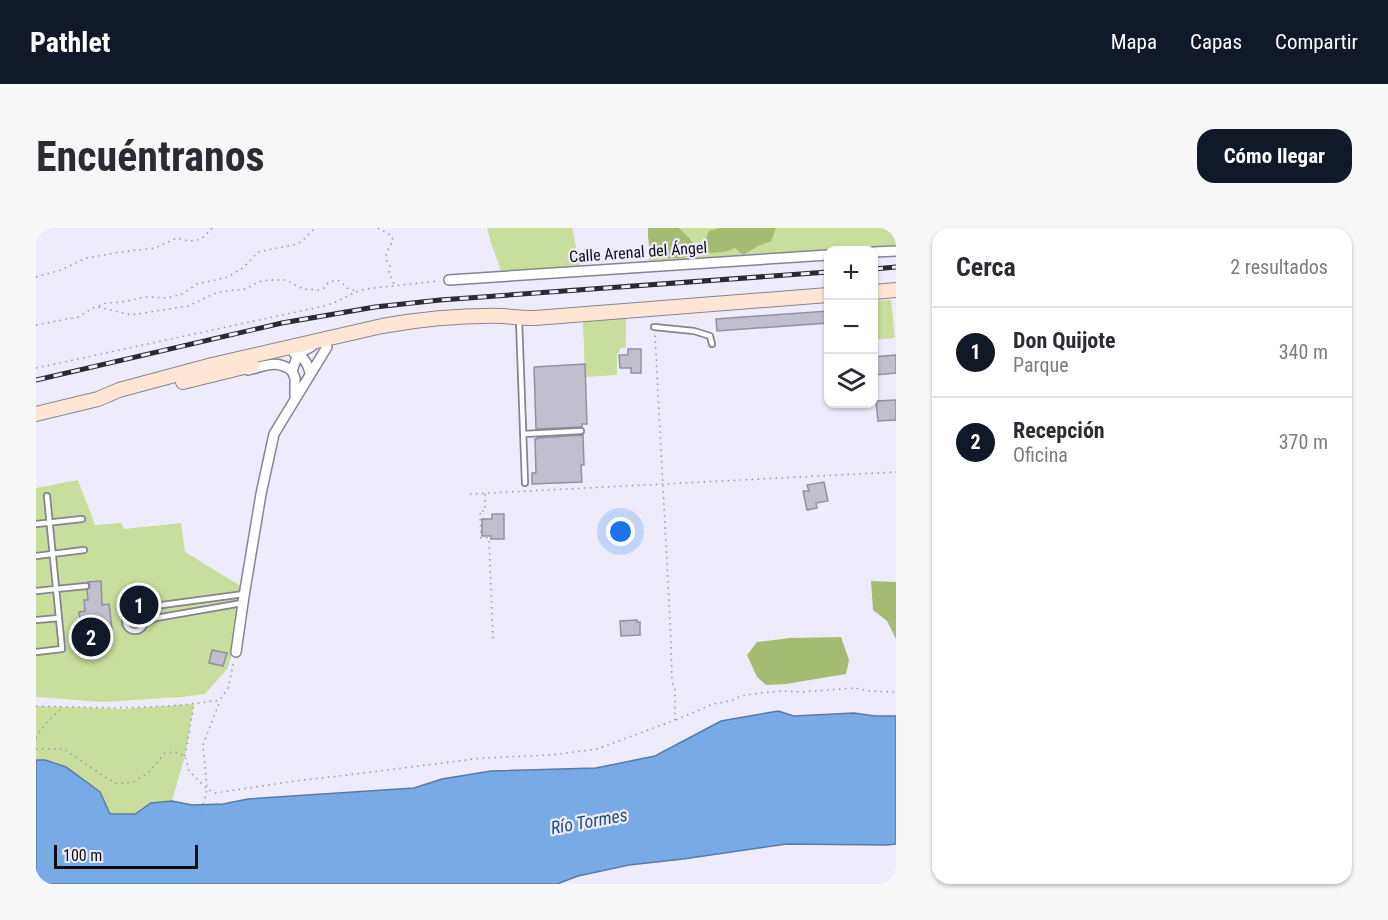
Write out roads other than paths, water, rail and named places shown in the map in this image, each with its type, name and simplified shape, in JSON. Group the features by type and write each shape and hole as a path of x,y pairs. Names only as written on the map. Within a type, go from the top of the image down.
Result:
{"street":[{"path":"878,252 896,251"},
{"name":"Calle Arenal del Ángel","path":"449,280 824,255"},
{"path":"878,292 896,290"},
{"path":"204,372 405,322 503,316 547,317 824,295"},
{"path":"36,414 98,399 119,390 297,354 387,333 519,318"},
{"path":"292,372 297,354 312,346 372,331 382,326"},
{"path":"236,652 261,494 274,434 327,347"},
{"path":"297,354 306,361 310,373"},
{"path":"204,372 283,364 295,378 296,397"}],"lane":[{"path":"519,318 525,483"},
{"path":"654,327 694,331 710,336 712,344"},
{"path":"523,434 581,431"},
{"path":"36,652 62,649 47,496"},
{"path":"36,524 82,519"},
{"path":"36,556 84,550"},
{"path":"36,591 86,586"},
{"path":"244,598 156,618 145,623 138,630 126,625 129,613 141,612 147,607 244,598"},
{"path":"141,612 145,623"},
{"path":"36,620 59,618"}],"water":[{"name":"Río Tormes","path":"778,711 794,716 854,713 896,716 896,844 787,844 629,865 578,876 557,884 36,884 36,760 45,760 66,767 100,792 110,814 135,814 151,803 172,801 192,805 223,804 248,799 414,788 442,779 491,771 596,768 655,756 721,721"}],"railway":[{"path":"878,269 896,267"},
{"path":"36,380 282,323 375,307 440,300 824,272"}],"place":[{"name":"Don Quijote","path":"139,605"},
{"name":"Recepción","path":"91,637"}]}
